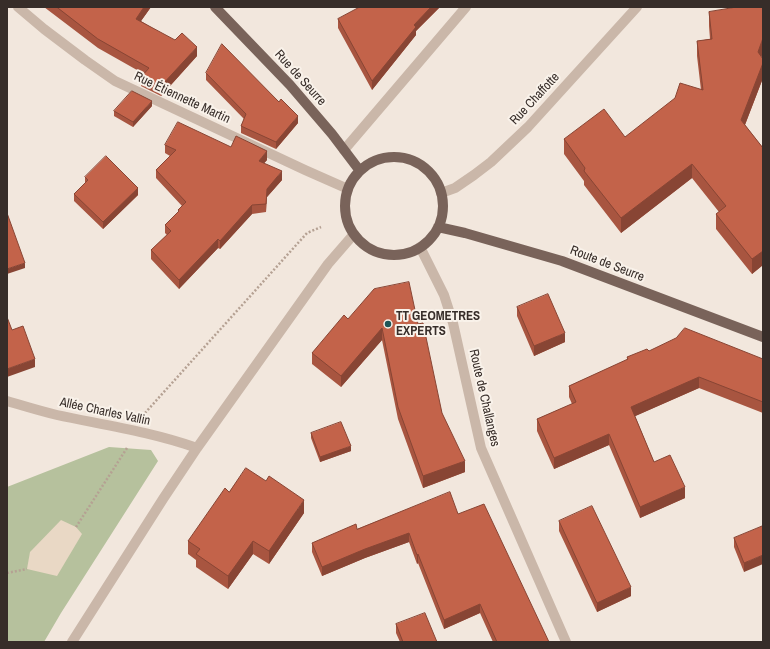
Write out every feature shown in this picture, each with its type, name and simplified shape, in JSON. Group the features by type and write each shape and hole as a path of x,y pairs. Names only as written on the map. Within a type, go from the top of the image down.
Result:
{"main road":[{"name":"Rue de Seurre","path":"215,7 290,85 332,134 360,171"},
{"path":"394,157 407,159 418,164 428,172 436,182 441,193 443,205 442,216 438,227 430,239 420,248 397,255 384,254 373,250 362,243 354,234 348,224 345,201 348,189 360,171 370,163 382,158 394,157"},
{"name":"Route de Seurre","path":"438,227 465,233 562,261 763,337"}],"street":[{"name":"Rue Étiennette Martin","path":"18,7 85,60 116,81 348,189"},
{"path":"344,150 466,7"},
{"name":"Rue Chaffotte","path":"441,193 456,188 474,176 528,127 636,7"},
{"path":"72,642 197,448 328,264 354,234"},
{"name":"Route de Challanges","path":"420,248 444,295 454,324 481,448 566,642"},
{"name":"Allée Charles Vallin","path":"7,401 55,414 130,430 197,448"}],"path":[{"path":"76,527 131,443 130,430 307,233 322,227"},
{"path":"7,573 27,569"}],"green space":[{"path":"109,447 151,450 158,461 44,642 7,642 7,487"}],"shaded area":[{"path":"61,520 76,527 82,534 57,576 27,569 30,552"}],"building":[{"path":"57,7 144,7 136,19 175,40 182,33 197,47 161,86 141,77 149,68 98,39"},
{"path":"360,7 431,7 414,25 416,27 372,81 338,19"},
{"path":"737,7 763,7 763,38 758,52 763,59 763,63 741,120 763,148 763,251 752,259 716,214 726,206 692,164 621,218 584,171 585,168 564,139 604,109 625,137 675,98 680,83 703,90 697,41 712,39 709,12"},
{"path":"222,44 279,102 281,99 298,116 276,142 241,126 246,114 206,73"},
{"path":"132,91 152,101 133,122 114,111"},
{"path":"178,122 231,147 236,136 267,151 259,161 282,171 267,189 266,204 252,205 220,241 218,239 179,280 151,250 171,231 165,225 186,202 156,170 176,150 165,145"},
{"path":"106,156 138,188 103,222 74,194 88,180 85,177"},
{"path":"7,213 25,263 7,269"},
{"path":"409,282 418,324 423,323 442,413 465,461 423,476 398,407 382,328 341,376 312,353 344,315 348,319 374,289"},
{"path":"548,294 565,333 534,346 517,307"},
{"path":"7,317 12,330 23,326 35,359 7,369"},
{"path":"685,328 763,359 763,402 699,377 631,407 654,462 670,455 685,487 640,507 609,434 554,458 537,419 576,402 569,386 628,359 627,357 647,349 649,351 676,338"},
{"path":"341,422 351,446 320,457 311,433"},
{"path":"246,468 266,481 269,476 304,500 269,551 253,541 228,576 196,554 200,549 188,541 225,488 229,492"},
{"path":"450,492 458,514 484,504 549,642 497,642 480,604 444,620 409,533 322,567 312,543 356,524 357,529"},
{"path":"592,506 631,587 597,603 559,521"},
{"path":"763,526 763,555 744,563 734,538"},
{"path":"425,613 437,642 403,642 396,624"}],"place":[{"name":"TT GEOMETRES EXPERTS","path":"388,324"}]}
